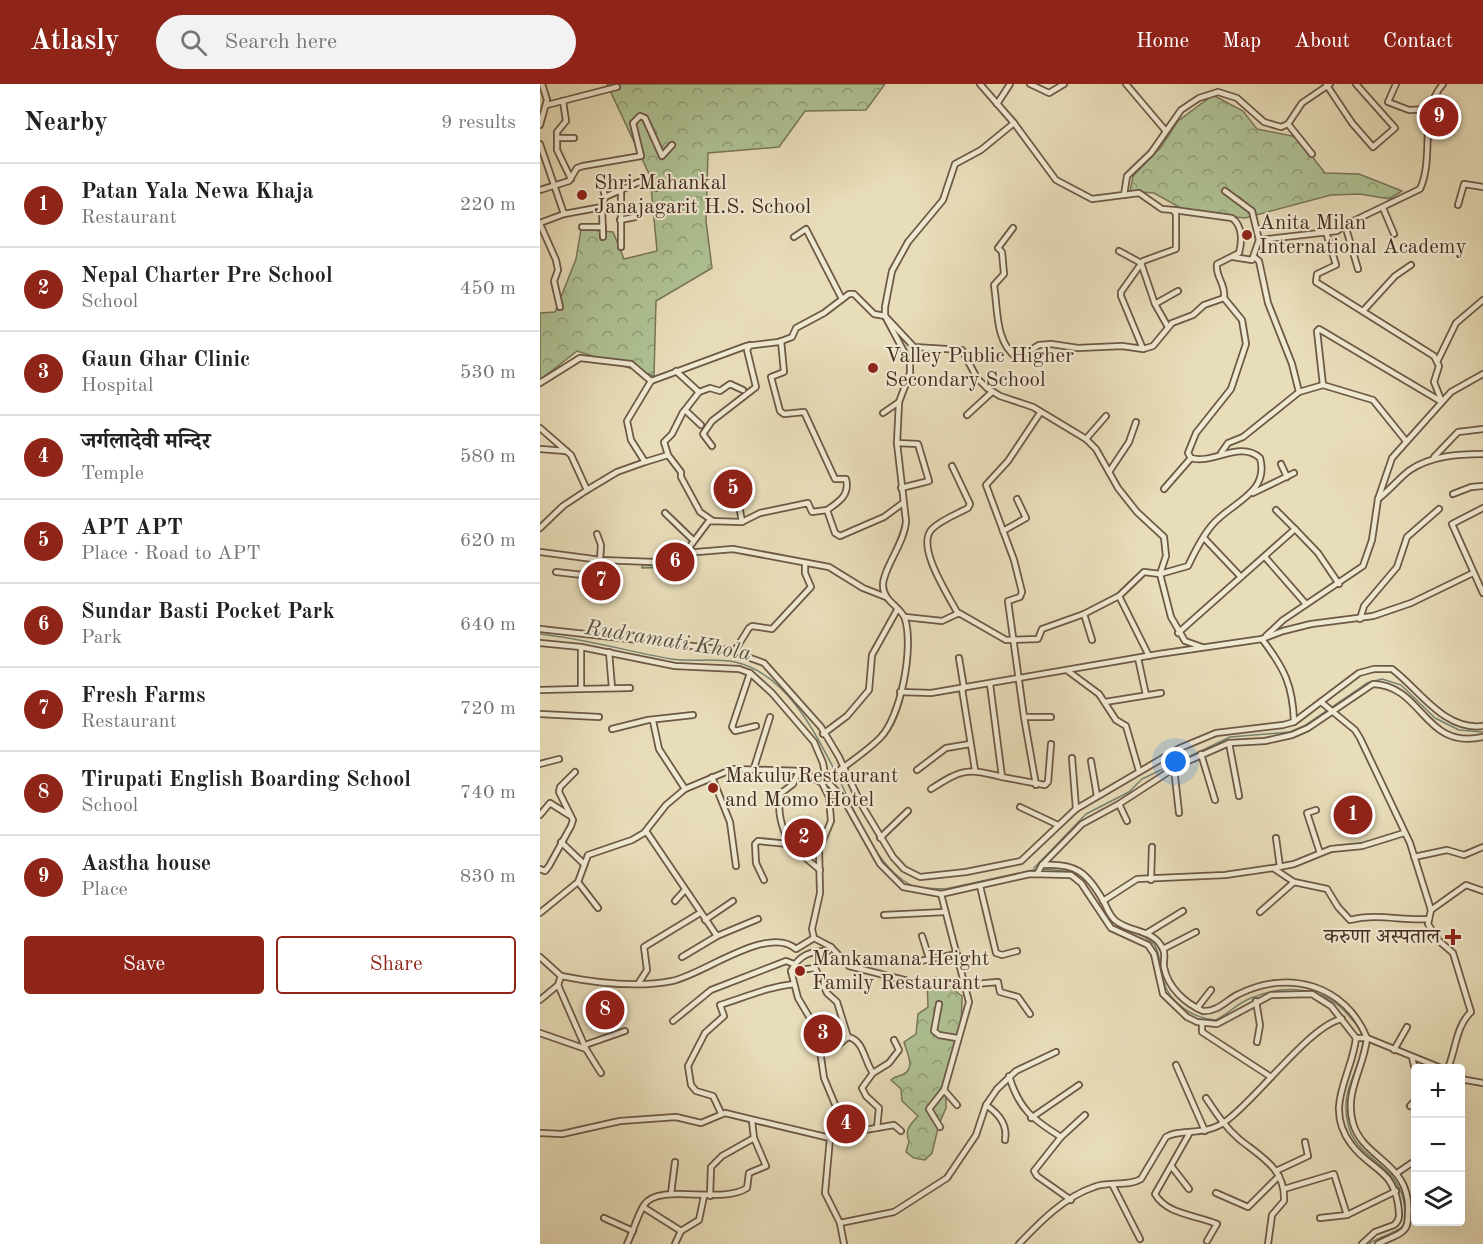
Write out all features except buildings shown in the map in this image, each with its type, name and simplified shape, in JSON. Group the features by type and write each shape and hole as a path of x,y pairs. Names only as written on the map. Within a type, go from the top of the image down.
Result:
{"street":[{"path":"540,125 547,105 542,84"},
{"path":"980,84 1014,123 1056,180 1092,199 1145,195 1158,207 1235,219 1241,237 1239,253 1217,264 1216,271 1225,288 1224,298 1242,320 1246,344 1231,389 1196,433 1188,450 1191,458"},
{"path":"997,104 1010,84"},
{"path":"1030,84 1049,93 1064,84"},
{"path":"1126,84 1165,130"},
{"path":"1124,195 1127,176 1151,153 1181,110 1199,98 1218,92 1237,98 1264,122 1281,127 1288,124 1302,103 1327,85 1352,123 1373,147 1395,128 1356,84"},
{"path":"1396,84 1388,102 1409,110 1432,109"},
{"path":"1259,240 1337,231 1420,189 1426,171 1427,134 1432,109 1443,84"},
{"path":"547,105 618,87"},
{"path":"563,101 566,121 557,132 557,150 571,179"},
{"path":"540,190 571,179 577,168 641,156 633,129 633,123 640,116 645,118 662,156 672,145"},
{"path":"1014,123 952,169 943,200 908,242 892,271 885,316 910,363 910,373 898,402 897,443 905,531 883,584 886,597 905,617 942,621 958,614 968,616 1006,640 1038,639 1038,634 1048,626 1084,614 1119,596 1144,572 1160,574 1188,566 1208,531 1218,519 1253,493 1294,473"},
{"path":"1288,124 1312,154"},
{"path":"558,138 574,138"},
{"path":"540,144 564,214"},
{"path":"605,197 639,182 656,188"},
{"path":"602,183 605,197 602,207 603,237"},
{"path":"1458,205 1464,184 1483,187"},
{"path":"621,189 621,248"},
{"path":"1225,190 1252,212 1259,240 1252,260 1233,257"},
{"path":"560,307 554,281 558,270 556,260 540,223 564,214 602,207"},
{"path":"1383,208 1394,234"},
{"path":"1143,349 1121,294 1141,263 1176,249 1176,214 1173,210"},
{"path":"620,220 635,217"},
{"path":"1345,225 1358,269"},
{"path":"582,227 603,227"},
{"path":"1013,228 998,248 1002,252 1004,274 994,285 996,316 1006,350 1017,358 1039,345 1051,344 1078,348 1122,346 1143,349 1153,346 1168,327 1193,315 1204,305 1224,298"},
{"path":"794,237 806,229 842,299"},
{"path":"1326,232 1336,265 1317,274 1316,282 1438,360"},
{"path":"1119,251 1141,263 1155,304 1168,327"},
{"path":"1254,257 1259,261 1268,303 1292,364 1299,392"},
{"path":"1363,311 1395,276 1411,265"},
{"path":"1155,304 1178,291"},
{"path":"645,462 631,440 627,421 651,381 750,345 781,341 792,337 796,328 854,294 874,314 885,316 914,347 962,350 977,378 992,392 1027,404 1086,439 1096,449 1137,512 1164,537 1167,556 1160,574 1168,607 1178,633 1185,641 1202,647"},
{"path":"1442,402 1434,382 1439,366 1438,360 1456,323 1483,300"},
{"path":"1323,385 1317,331 1319,329 1442,402"},
{"path":"685,553 709,521 742,522 760,513 808,503 812,512 827,510 840,501 846,493 846,479 835,478 804,412 784,414 780,411 771,376 784,372 781,341"},
{"path":"712,446 703,434 712,421 756,387 747,350 750,345"},
{"path":"540,383 580,358 631,364 651,381"},
{"path":"676,371 699,392"},
{"path":"1262,639 1306,604 1364,566 1372,540 1378,499 1392,458 1450,392 1483,374"},
{"path":"713,521 700,512 681,477 681,472 668,455 664,442 699,392 710,388 720,391 730,384 743,390"},
{"path":"1221,453 1228,443 1242,437 1299,392 1323,385 1373,400 1406,441"},
{"path":"967,415 992,392"},
{"path":"883,413 898,402"},
{"path":"685,410 701,425"},
{"path":"1036,785 1018,679 1015,640 1008,601 1020,597 1022,592 986,485 1008,461 1040,413"},
{"path":"1086,439 1106,416"},
{"path":"1109,472 1129,441 1136,422"},
{"path":"540,428 578,465 587,490"},
{"path":"1378,499 1393,488 1408,471 1434,458 1458,432 1483,429"},
{"path":"897,443 918,444 928,481 901,488"},
{"path":"540,448 566,451"},
{"path":"1191,458 1198,460 1221,453 1249,452 1260,458 1261,471 1253,493"},
{"path":"1434,458 1483,454"},
{"path":"540,528 562,506 617,472 668,455"},
{"path":"1164,489 1191,458"},
{"path":"1281,464 1287,477"},
{"path":"952,466 970,504 968,508 931,530 925,542 928,555 958,614"},
{"path":"730,498 749,486 747,480"},
{"path":"1453,494 1471,487 1483,486"},
{"path":"737,494 742,522"},
{"path":"1003,531 1026,518 1017,499"},
{"path":"827,510 835,533 840,536 884,517 903,503"},
{"path":"1483,508 1452,524 1483,593"},
{"path":"1360,619 1364,606 1397,567 1407,537 1439,509"},
{"path":"1276,510 1318,554 1339,584"},
{"path":"665,513 693,540"},
{"path":"1178,633 1295,529"},
{"path":"556,572 592,576 601,546 597,534"},
{"path":"1205,538 1240,576"},
{"path":"540,552 598,560 654,562 685,553 733,549 829,567 863,588 886,597"},
{"path":"1265,557 1306,604"},
{"path":"734,652 749,628 752,626 772,630 811,587 805,573 805,564"},
{"path":"900,692 931,693 990,684 1202,647 1262,639 1311,624 1360,619 1411,603 1473,573"},
{"path":"1119,596 1149,656"},
{"path":"823,734 847,716 869,690 872,655 897,610"},
{"path":"1084,614 1092,640"},
{"path":"826,780 843,769 882,736 890,722 908,662 909,639 905,617"},
{"path":"540,629 649,639 676,646 734,652 764,663 821,727 880,838 904,868 920,877 1021,861 1042,844 1076,809 1180,748 1216,733 1283,726 1294,722 1323,703 1359,673 1374,669 1392,669 1455,724 1483,726"},
{"path":"1262,639 1285,672 1293,696 1294,722"},
{"path":"540,643 581,647 675,666 716,667 750,673 772,693 814,742 823,763 831,821 819,850 819,906 812,929 814,938 831,947 849,966 924,985"},
{"path":"581,647 581,689"},
{"path":"609,652 612,688"},
{"path":"959,658 975,770"},
{"path":"1138,658 1146,695"},
{"path":"1068,671 1099,693 1116,720 1126,726 1139,771"},
{"path":"750,673 732,727 735,730 756,726"},
{"path":"990,684 1002,777"},
{"path":"1037,874 1042,865 1082,824 1119,804 1174,768 1229,743 1265,741 1292,735 1308,728 1372,684 1384,685 1416,705 1448,737 1459,740 1483,737"},
{"path":"540,690 630,688"},
{"path":"1105,702 1161,693"},
{"path":"1323,703 1355,730 1360,738 1414,857 1431,910 1428,924 1438,940 1453,953 1471,1012 1461,1021 1456,1049 1450,1064"},
{"path":"540,714 599,717"},
{"path":"612,729 693,715"},
{"path":"754,768 770,717"},
{"path":"1024,717 1051,717"},
{"path":"653,721 659,749 685,789"},
{"path":"1229,743 1239,796"},
{"path":"917,770 946,748 970,744"},
{"path":"931,789 954,774 975,770 1036,785 1045,785 1048,782 1051,744"},
{"path":"1201,754 1215,800"},
{"path":"1072,758 1076,809"},
{"path":"540,764 559,759"},
{"path":"1091,761 1097,796"},
{"path":"1174,768 1179,813"},
{"path":"540,913 578,882 588,855 632,840 646,831 666,805 685,789 733,769 799,771 826,780 843,798 865,843 880,864 898,884 909,890 941,894 1037,874 1071,875 1081,883 1111,928 1148,945 1155,954 1160,986 1170,1003 1187,1017 1202,1023 1217,1024 1256,1001 1286,993 1312,994 1331,1006 1362,1038 1430,1064"},
{"path":"799,771 793,784 780,794 781,826 789,844 820,870"},
{"path":"540,869 545,871 549,866 571,826 571,816 559,792 560,787 576,772"},
{"path":"712,777 730,822 736,866"},
{"path":"540,815 550,803 571,816"},
{"path":"1119,804 1127,821"},
{"path":"1020,807 1058,825"},
{"path":"1316,810 1307,813 1320,852"},
{"path":"880,838 908,811"},
{"path":"646,831 684,891 717,936"},
{"path":"1103,900 1131,881 1225,875 1280,867 1294,864 1320,852 1362,846 1404,833"},
{"path":"1276,838 1280,867"},
{"path":"764,880 756,863 755,844 758,841 789,844"},
{"path":"561,842 584,864"},
{"path":"1151,880 1152,847"},
{"path":"1414,857 1439,850 1464,855 1483,847"},
{"path":"1042,865 1062,864 1083,872 1115,920 1147,933 1163,949 1164,967 1169,980 1178,994 1197,1008 1210,1012 1237,995 1259,985 1305,982 1329,993 1347,1006 1362,1038 1363,1065 1351,1090 1352,1118 1358,1135 1397,1173 1409,1203 1407,1226 1404,1231 1378,1244"},
{"path":"1273,868 1294,882 1327,889 1338,907 1350,920 1375,915 1407,921 1429,919"},
{"path":"578,882 598,908"},
{"path":"1260,912 1294,882"},
{"path":"1431,910 1466,885 1483,891"},
{"path":"980,886 996,953 1002,955 1017,951"},
{"path":"675,901 684,891"},
{"path":"940,1127 929,1109 944,1090 969,1002 941,894"},
{"path":"705,920 733,901"},
{"path":"1147,933 1183,911"},
{"path":"885,915 945,912"},
{"path":"637,984 643,980 647,970 644,947 700,914"},
{"path":"682,957 717,936 758,919"},
{"path":"1163,949 1196,932"},
{"path":"922,936 929,958"},
{"path":"540,957 561,976 637,984 687,977 753,946 772,942 791,945 796,949 814,938"},
{"path":"831,947 828,951 810,952 794,964 791,971 803,1009 817,1030 824,1078 847,1132"},
{"path":"915,962 957,954"},
{"path":"673,1022 711,990 786,961 794,964"},
{"path":"791,971 815,968 827,993 837,1002 848,1037"},
{"path":"540,1000 558,985 561,976"},
{"path":"963,985 998,982 1000,992 1018,997 1030,1014"},
{"path":"721,1113 713,1096 696,1091 691,1085 688,1066 697,1043 724,1017 720,1005 757,990 794,984"},
{"path":"558,985 585,1047 601,1073"},
{"path":"1197,1008 1210,990"},
{"path":"1256,1001 1260,1025 1257,1042"},
{"path":"939,1005 934,1031 939,1035 957,1038"},
{"path":"1019,1244 1034,1226 1094,1187 1141,1179 1166,1137 1172,1133 1189,1134 1223,1124 1333,1020 1342,1019"},
{"path":"1202,1023 1202,1032 1271,1077"},
{"path":"1394,1050 1407,1027"},
{"path":"540,1034 585,1047 625,1031"},
{"path":"819,1048 837,1046 848,1037"},
{"path":"848,1037 853,1038 860,1046 873,1072"},
{"path":"1362,1038 1339,1096 1340,1116 1352,1145 1384,1172 1396,1191 1398,1222 1375,1232 1362,1244"},
{"path":"878,1128 879,1108 866,1096 862,1088 873,1072 890,1063 899,1050 894,1040"},
{"path":"840,1223 894,1212 947,1178 976,1135 986,1105 1009,1076 1056,1052"},
{"path":"1412,1057 1414,1064"},
{"path":"1176,1065 1205,1131"},
{"path":"1009,1076 1018,1103 1031,1118 1061,1137"},
{"path":"1465,1080 1483,1083"},
{"path":"1031,1118 1079,1085"},
{"path":"944,1090 957,1105"},
{"path":"1206,1098 1223,1124 1259,1152 1278,1173 1284,1189 1282,1206 1272,1215 1268,1244"},
{"path":"986,1105 997,1112 1003,1122 1005,1140"},
{"path":"540,1133 562,1134 620,1121 676,1117 701,1123 721,1113 830,1138 868,1127 894,1125 901,1131"},
{"path":"1071,1200 1037,1176 1034,1170 1061,1137 1085,1115"},
{"path":"627,1244 643,1207 653,1198 671,1194 710,1196 742,1191 750,1185 749,1173 766,1166 754,1138 753,1121"},
{"path":"1189,1134 1172,1167 1156,1190 1156,1197 1182,1215 1194,1216 1217,1224 1207,1241"},
{"path":"710,1196 711,1167 722,1156 754,1138"},
{"path":"830,1138 825,1193 840,1223 844,1244"},
{"path":"1216,1193 1248,1207 1278,1173 1308,1156 1305,1142"},
{"path":"671,1194 675,1162"},
{"path":"1397,1173 1411,1163"},
{"path":"1172,1167 1189,1189"},
{"path":"1284,1189 1334,1174 1347,1215"},
{"path":"1112,1184 1140,1239"},
{"path":"1320,1218 1347,1215 1396,1191"},
{"path":"675,1244 681,1232 699,1220 704,1196"},
{"path":"643,1207 681,1232"},
{"path":"604,1218 633,1231"}],"green space":[{"path":"607,84 885,84 866,110 805,111 779,147 708,153 706,221 712,268 656,301 654,376 577,351 540,380 540,313 555,312 576,259 581,229 613,232 624,259 657,251 650,176"},
{"path":"1213,95 1243,111 1257,129 1297,137 1325,173 1359,174 1402,191 1389,199 1360,194 1331,195 1245,218 1188,212 1154,193 1130,191 1133,176 1161,147 1178,121"},
{"path":"692,555 689,563 674,567 642,568 642,563 650,565"},
{"path":"936,977 962,996 961,1030 946,1085 946,1108 939,1124 932,1153 925,1160 914,1158 906,1152 909,1141 908,1130 918,1116 902,1101 901,1089 891,1080 908,1071 910,1063 904,1042 916,1034 918,1014 928,1007 927,980"}],"waterway":[{"name":"Rudramati Khola","path":"540,634 671,659 727,661 753,668 769,678 796,705 818,738 835,771"},
{"path":"1034,868 1086,814 1129,792 1142,779 1230,737 1290,732 1304,726 1367,683 1382,679 1401,685 1435,718 1459,730 1483,732"},
{"name":"Rudramati Khola","path":"837,775 859,822 878,853 888,867 914,887"},
{"name":"Rudramati Khola","path":"922,888 945,889 1038,869"},
{"path":"1043,869 1073,872 1082,876"},
{"path":"1085,879 1097,894"},
{"path":"1113,922 1154,944 1166,988 1176,1002 1190,1013 1215,1020 1246,1000 1277,991 1303,990 1316,993 1339,1006 1357,1025 1362,1035"},
{"path":"1363,1040 1359,1062 1346,1100 1348,1124 1360,1147 1395,1181 1405,1209 1405,1223 1399,1229 1369,1244"}],"place":[{"name":"Aastha house","path":"1439,117"},
{"name":"Shri Mahankal Janajagarit H.S. School","path":"582,195"},
{"name":"Anita Milan International Academy","path":"1247,235"},
{"name":"Valley Public Higher Secondary School","path":"873,368"},
{"name":"APT APT","path":"733,489"},
{"name":"Sundar Basti Pocket Park","path":"675,562"},
{"name":"Fresh Farms","path":"601,581"},
{"name":"Makulu Restaurant and Momo Hotel","path":"713,788"},
{"name":"Patan Yala Newa Khaja","path":"1353,815"},
{"name":"Nepal Charter Pre School","path":"804,838"},
{"name":"करुणा अस्पताल","path":"1453,937"},
{"name":"Mankamana Height Family Restaurant","path":"800,971"},
{"name":"Tirupati English Boarding School","path":"605,1010"},
{"name":"Gaun Ghar Clinic","path":"823,1034"},
{"name":"जर्गलादेवी मन्दिर","path":"846,1124"}]}
